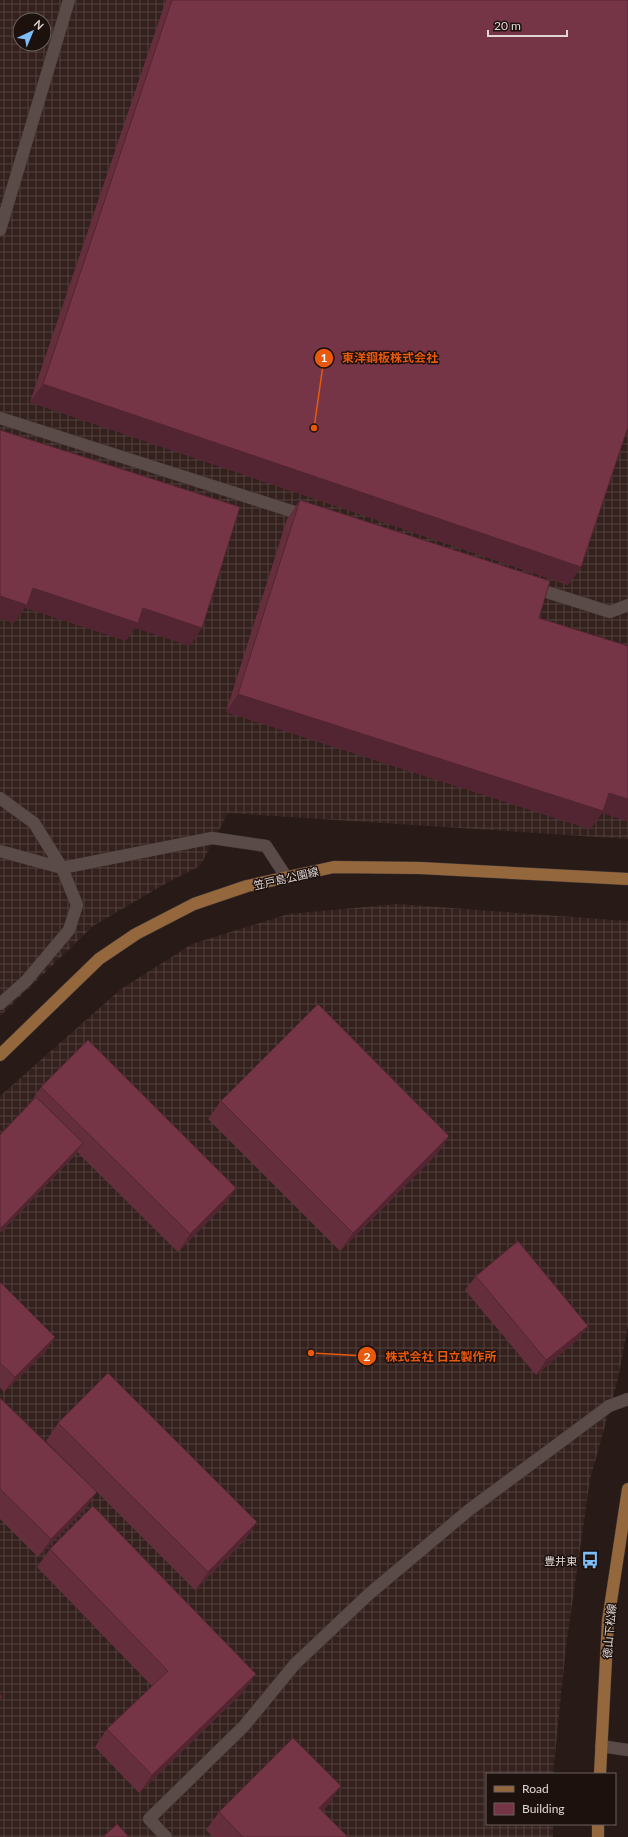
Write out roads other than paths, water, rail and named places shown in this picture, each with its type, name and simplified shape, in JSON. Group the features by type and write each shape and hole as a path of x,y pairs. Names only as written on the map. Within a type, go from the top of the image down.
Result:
{"main road":[{"name":"笠戸島公園線","path":"0,1055 99,960 136,934 194,904 248,886 334,867 420,868 628,879"},
{"name":"徳山下松線","path":"600,1773 608,1621 628,1489"},
{"path":"598,1825 598,1837"}],"street":[{"path":"0,230 69,0"},
{"path":"0,418 316,519"},
{"path":"520,584 610,612 628,605"},
{"path":"0,798 34,823 62,868 77,905 69,930 26,981 0,1004"},
{"path":"0,850 62,868 212,838 266,846 287,878"},
{"path":"166,1837 149,1820 244,1726 295,1664 369,1594 469,1510 609,1406 628,1399"},
{"path":"601,1746 628,1750"}],"place":[{"name":"東洋鋼板株式会社","path":"314,428"},
{"name":"株式会社 日立製作所","path":"311,1353"},
{"name":"豊井東","path":"590,1560"}]}
